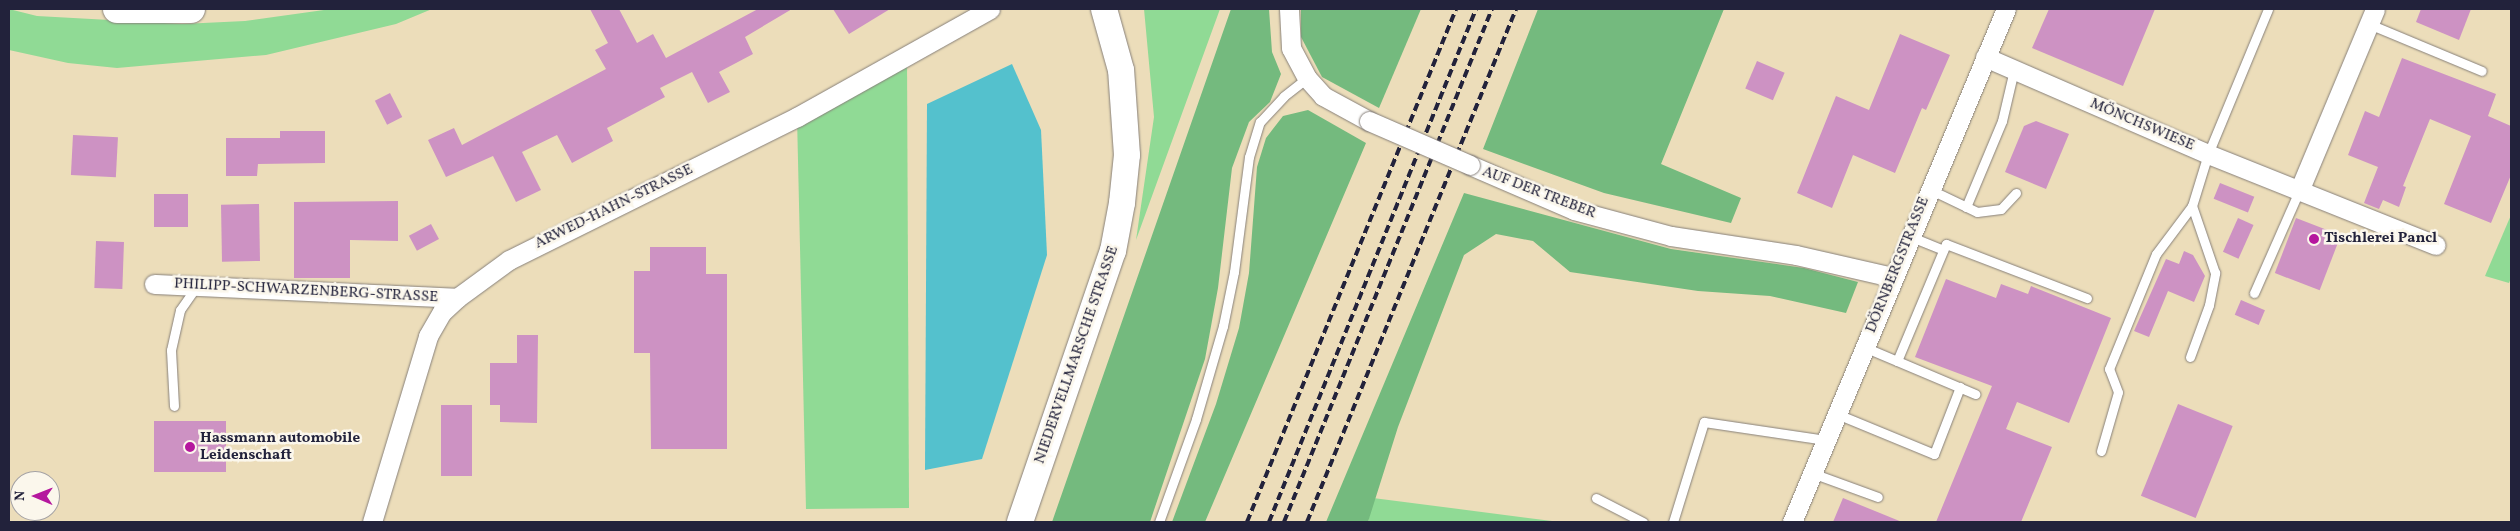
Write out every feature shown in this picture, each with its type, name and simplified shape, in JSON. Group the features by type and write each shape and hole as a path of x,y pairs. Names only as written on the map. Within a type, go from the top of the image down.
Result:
{"main road":[{"path":"117,9 191,9"},
{"name":"NIEDERVELLMARSCHE STRASSE","path":"1020,522 1113,251 1122,203 1127,155 1121,70 1104,9"}],"street":[{"name":"AUF DER TREBER","path":"1289,9 1291,48 1308,78 1323,96 1369,121 1574,210 1671,236 1796,255 1892,277"},
{"name":"DÖRNBERGSTRASSE","path":"1792,522 1909,236 2006,9"},
{"name":"ARWED-HAHN-STRASSE","path":"372,522 428,336 442,312 457,298 509,260 796,117 982,10"},
{"path":"2299,190 2372,17"},
{"name":"MÖNCHSWIESE","path":"1985,57 2208,154 2435,245"},
{"name":"PHILIPP-SCHWARZENBERG-STRASSE","path":"154,284 457,298"}],"lane":[{"path":"2101,451 2118,392 2109,369 2156,254 2192,206 2208,154 2268,9"},
{"path":"2372,17 2482,71"},
{"path":"1966,206 2002,121 2014,70"},
{"path":"1159,522 1196,419 1223,326 1234,272 1249,157 1260,122 1284,96 1308,78"},
{"path":"1929,189 1977,212 2001,209 2016,193"},
{"path":"2254,293 2299,190"},
{"path":"2190,357 2209,306 2215,273 2192,206"},
{"path":"1909,236 1943,250"},
{"path":"1897,361 1946,244 2087,298"},
{"path":"174,406 171,350 180,310 197,286"},
{"path":"1864,347 1975,394"},
{"path":"1836,414 1934,454 1960,387"},
{"path":"1673,522 1704,422 1826,440"},
{"path":"1812,473 1878,497"},
{"path":"1596,498 1643,522"}],"green space":[{"path":"9,9 37,16 182,24 245,21 331,9 432,9 396,24 266,55 117,68 68,63 9,50"},
{"path":"1144,9 1220,9 1136,240 1154,117"},
{"path":"1231,9 1269,9 1272,52 1281,74 1270,102 1249,122 1232,168 1218,288 1205,359 1150,522 1052,522"},
{"path":"1301,9 1421,9 1379,108 1322,77 1301,37"},
{"path":"1538,9 1724,9 1661,164 1741,198 1731,223 1604,193 1483,149"},
{"path":"907,55 909,508 806,509 797,117"},
{"path":"1308,110 1366,143 1205,522 1172,522 1216,404 1239,328 1249,273 1257,167 1266,138 1283,116"},
{"path":"1464,193 1671,249 1804,268 1858,282 1846,313 1770,296 1698,291 1570,272 1533,241 1496,234 1464,255 1398,427 1368,522 1326,522"},
{"path":"2511,215 2511,278 2509,283 2485,276"},
{"path":"1373,498 1560,522 1368,522"}],"water":[{"path":"1012,64 1041,130 1047,255 982,459 925,470 927,104"}],"building":[{"path":"590,9 619,9 637,43 653,34 666,58 758,9 792,9 745,37 753,54 719,72 730,92 708,103 692,72 660,88 665,97 607,128 613,141 572,163 557,135 522,152 541,190 516,202 493,156 446,177 428,140 454,128 462,145 606,69 595,50 608,43"},
{"path":"833,9 890,9 849,34"},
{"path":"2049,9 2155,9 2123,86 2032,48"},
{"path":"2421,9 2471,9 2459,40 2416,22"},
{"path":"1900,34 1950,55 1926,110 1922,108 1895,173 1853,155 1832,208 1797,193 1836,96 1869,110"},
{"path":"2402,58 2496,94 2488,116 2511,126 2511,175 2491,223 2444,204 2471,136 2430,119 2403,186 2406,187 2399,207 2383,200 2379,209 2364,203 2378,167 2348,155 2365,111 2379,117"},
{"path":"1757,61 1785,73 1773,100 1745,89"},
{"path":"390,93 402,117 387,125 375,101"},
{"path":"2036,121 2069,134 2046,189 2005,172 2024,126"},
{"path":"280,131 325,131 325,163 258,164 257,176 226,176 226,138 280,138"},
{"path":"73,135 118,137 116,177 71,175"},
{"path":"2220,183 2254,197 2248,213 2214,199"},
{"path":"154,194 188,194 188,227 154,227"},
{"path":"398,201 398,241 350,240 350,278 294,278 294,202"},
{"path":"259,204 260,261 222,262 221,205"},
{"path":"2238,218 2254,225 2238,259 2223,252"},
{"path":"2296,218 2341,235 2320,290 2275,273"},
{"path":"431,224 439,239 417,251 409,236"},
{"path":"96,241 124,242 122,289 94,288"},
{"path":"650,247 706,247 706,274 727,274 727,449 651,449 650,353 634,353 634,271 650,271"},
{"path":"2184,251 2193,255 2205,276 2194,302 2168,291 2149,337 2134,331 2166,259 2179,264"},
{"path":"1946,279 1996,298 2001,284 2028,294 2031,286 2111,318 2069,423 2017,402 2006,429 2052,447 2021,522 1936,522 1992,386 1915,357"},
{"path":"2241,300 2265,310 2259,325 2235,315"},
{"path":"517,335 538,335 537,423 500,422 500,405 490,405 490,363 517,363"},
{"path":"2178,404 2233,426 2196,518 2141,496"},
{"path":"441,405 472,405 472,476 441,476"},
{"name":"Hassmann automobile Leidenschaft","path":"154,421 226,421 226,472 154,472"},
{"path":"1843,498 1902,522 1833,522"}],"railway":[{"path":"1247,522 1456,9"},
{"path":"1269,522 1476,9"},
{"path":"1284,522 1492,9"},
{"path":"1307,522 1516,9"}],"place":[{"name":"Tischlerei Pancl","path":"2314,239"},
{"name":"Hassmann automobile Leidenschaft","path":"190,447"}]}
